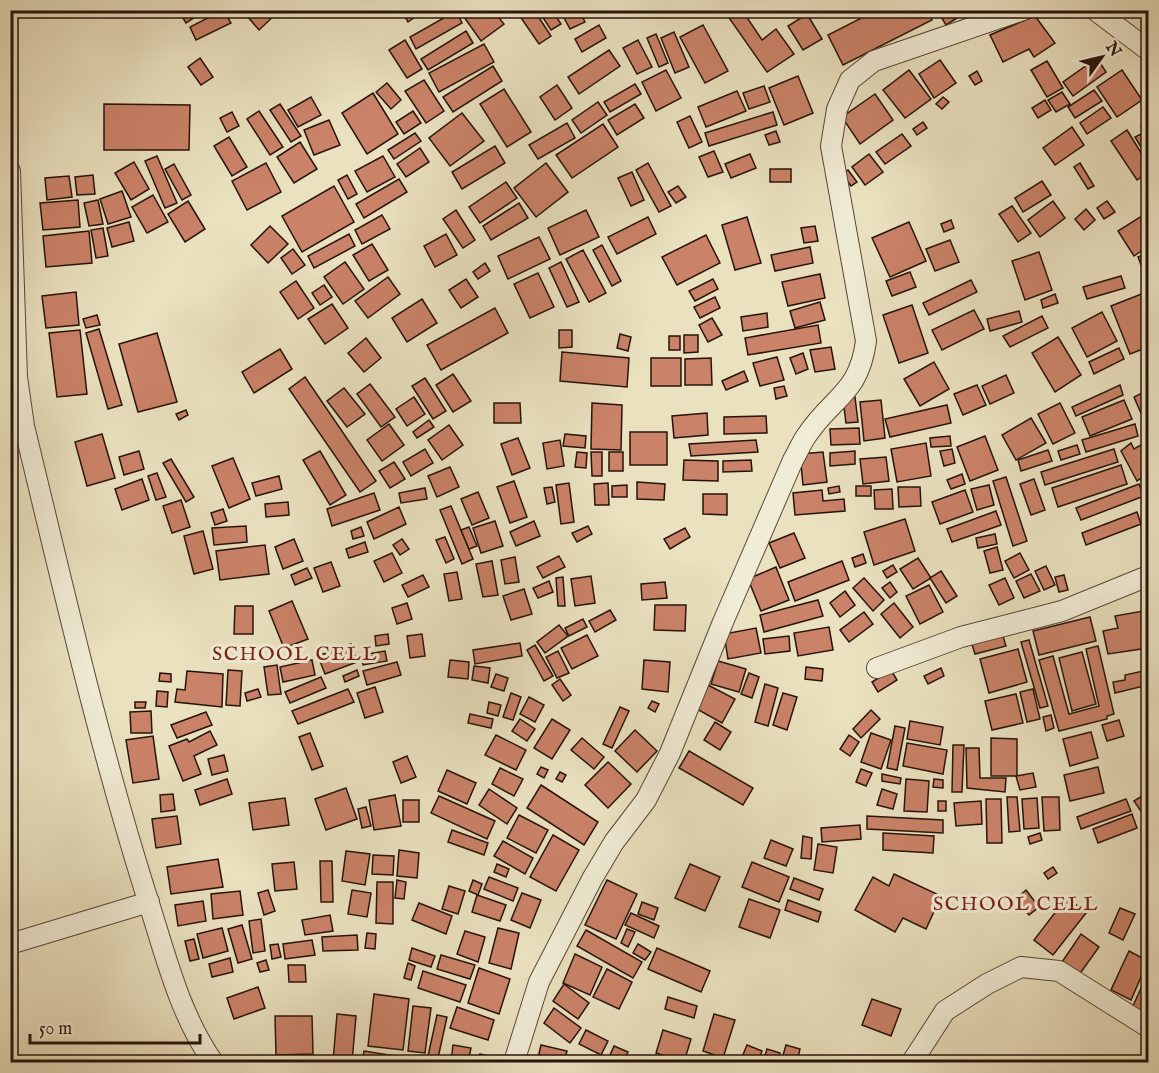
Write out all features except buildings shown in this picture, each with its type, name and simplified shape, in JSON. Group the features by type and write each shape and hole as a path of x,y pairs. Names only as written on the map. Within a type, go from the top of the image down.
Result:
{"street":[{"path":"514,1062 539,982 592,879 614,842 646,800 670,753 723,622 793,460 807,434 853,385 863,363 866,341 831,146 837,109 850,80 874,61 1023,10"},
{"path":"1095,10 1149,50"},
{"path":"10,171 17,377 24,426 112,786 177,990 196,1037 213,1062"},
{"path":"878,668 961,637 1062,611 1149,576"},
{"path":"10,944 149,902"},
{"path":"912,1062 945,1011 987,984 1021,967 1059,971 1149,1027"}],"district":[{"name":"SCHOOL CELL","path":"295,654"},
{"name":"SCHOOL CELL","path":"1016,904"}]}
